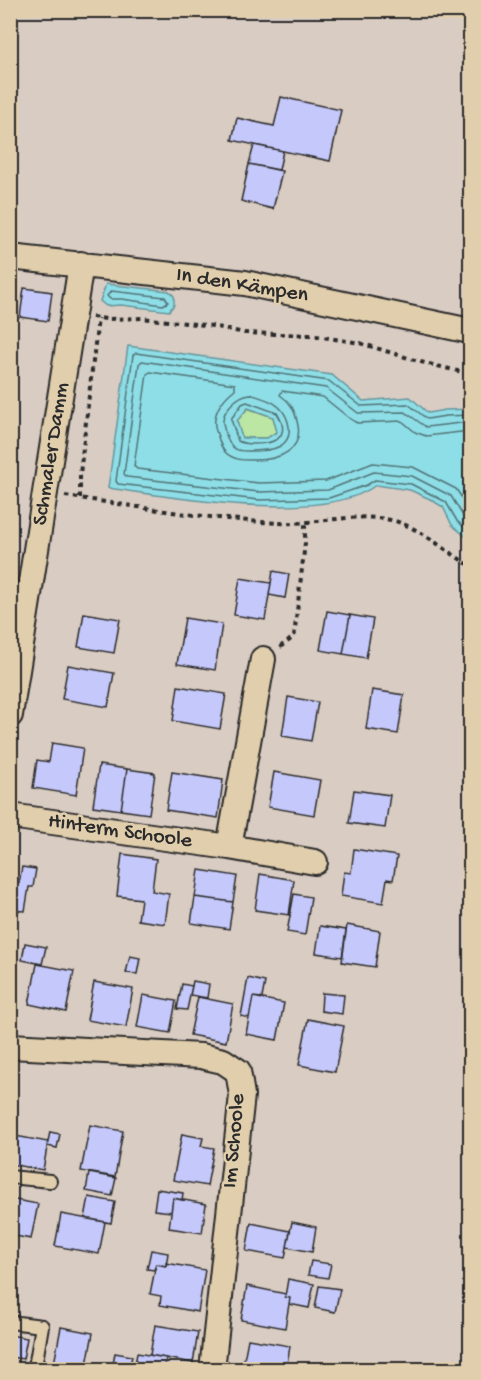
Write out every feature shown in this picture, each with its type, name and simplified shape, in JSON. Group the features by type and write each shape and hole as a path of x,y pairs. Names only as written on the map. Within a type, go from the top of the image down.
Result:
{"street":[{"name":"In den Kämpen","path":"10,257 245,283 471,331"},
{"name":"Schmaler Damm","path":"10,716 19,604 46,493 81,264"},
{"path":"229,847 262,659"},
{"name":"Hinterm Schoole","path":"10,816 229,847 315,862"},
{"name":"Im Schoole","path":"10,1046 201,1056 223,1061 238,1071 242,1095 212,1370"}],"lane":[{"path":"10,1177 50,1181"},
{"path":"10,1322 42,1326 35,1367"}],"path":[{"path":"74,315 98,318 142,318 213,326 243,333 310,335 360,343 421,362 471,374"},
{"path":"80,498 80,474 98,318"},
{"path":"46,493 227,519 305,523 361,517 396,522 425,536 471,564"},
{"path":"262,659 294,637 305,543 305,523"}],"green space":[{"path":"247,408 273,417 277,431 268,438 242,438 236,421"}],"water":[{"path":"106,284 169,291 174,296 174,305 169,311 121,305 106,306 100,301"},
{"path":"128,346 332,375 363,401 410,397 428,413 470,409 470,540 452,525 443,507 430,499 410,490 376,485 352,497 321,504 285,506 207,502 108,488","holes":["248,408 273,417 277,432 267,438 242,438 237,421"]}],"building":[{"path":"281,97 341,110 330,161 232,140 237,118 274,126"},
{"path":"254,145 283,151 279,170 249,164"},
{"path":"249,164 282,171 273,209 241,201"},
{"path":"24,288 52,292 48,321 20,317"},
{"path":"10,439 17,440 13,461 10,461"},
{"path":"273,571 289,574 285,598 269,595"},
{"path":"240,578 271,583 265,620 234,615"},
{"path":"327,611 350,615 343,654 320,650"},
{"path":"84,613 120,619 114,653 78,647"},
{"path":"350,615 373,619 366,658 343,654"},
{"path":"185,618 222,624 215,670 177,664"},
{"path":"68,665 114,673 108,707 62,699"},
{"path":"178,686 226,694 220,729 173,721"},
{"path":"372,690 404,695 398,734 366,729"},
{"path":"288,697 318,702 311,741 282,736"},
{"path":"52,743 83,748 76,795 33,788 37,760 49,762"},
{"path":"99,765 127,769 121,810 93,806"},
{"path":"127,769 155,773 149,814 121,810"},
{"path":"172,772 223,780 218,818 166,810"},
{"path":"274,772 320,780 314,815 268,807"},
{"path":"354,790 390,795 385,828 349,823"},
{"path":"354,849 397,856 393,880 387,879 383,903 341,896 344,872 351,873"},
{"path":"122,854 156,859 152,891 169,894 165,924 138,920 141,899 117,896"},
{"path":"22,867 36,869 33,887 29,887 25,911 10,910 14,883 19,883"},
{"path":"199,870 237,876 233,902 195,897"},
{"path":"260,874 294,880 289,915 255,910"},
{"path":"294,894 311,897 305,935 287,932"},
{"path":"195,897 233,902 229,929 191,923"},
{"path":"347,925 380,931 375,967 342,962"},
{"path":"320,926 346,930 342,957 316,953"},
{"path":"25,943 46,947 42,964 22,960"},
{"path":"130,956 140,958 137,974 126,973"},
{"path":"37,964 74,971 66,1012 29,1004"},
{"path":"248,978 265,982 262,998 253,997 249,1018 241,1016"},
{"path":"193,981 209,984 207,998 190,995"},
{"path":"94,982 133,989 126,1027 87,1020"},
{"path":"182,984 192,986 187,1010 177,1009"},
{"path":"322,993 344,995 342,1014 321,1011"},
{"path":"143,995 176,1001 170,1033 137,1027"},
{"path":"198,997 233,1004 226,1042 190,1035"},
{"path":"253,997 284,1003 277,1040 246,1034"},
{"path":"308,1019 344,1026 335,1072 299,1065"},
{"path":"90,1125 123,1131 115,1177 81,1171"},
{"path":"50,1132 60,1134 57,1148 47,1146"},
{"path":"182,1134 203,1138 201,1146 214,1148 207,1186 173,1180"},
{"path":"10,1135 48,1142 43,1170 10,1164"},
{"path":"89,1173 116,1178 112,1196 86,1191"},
{"path":"157,1189 183,1193 182,1200 173,1198 171,1212 154,1210"},
{"path":"89,1197 115,1202 111,1223 85,1218"},
{"path":"173,1198 206,1204 202,1233 169,1228"},
{"path":"10,1199 38,1204 31,1239 10,1235"},
{"path":"61,1214 105,1222 99,1254 55,1246"},
{"path":"292,1222 316,1227 312,1252 287,1247"},
{"path":"251,1223 290,1231 285,1258 246,1251"},
{"path":"151,1250 168,1253 166,1266 156,1264 154,1270 147,1269"},
{"path":"311,1261 331,1264 328,1278 308,1275"},
{"path":"166,1263 205,1270 198,1312 160,1305 161,1296 150,1294 156,1264 166,1266"},
{"path":"288,1279 314,1284 309,1308 289,1304 290,1298 285,1297"},
{"path":"247,1286 286,1294 285,1297 290,1298 285,1328 241,1320"},
{"path":"319,1286 340,1289 335,1312 315,1308"},
{"path":"155,1325 198,1332 193,1363 150,1355"},
{"path":"61,1327 93,1333 86,1370 45,1370 46,1363 54,1364"},
{"path":"10,1335 27,1338 23,1359 10,1357"},
{"path":"248,1339 290,1346 286,1370 242,1370"},
{"path":"115,1353 132,1356 129,1370 112,1370"},
{"path":"137,1353 166,1358 164,1370 134,1370"},
{"path":"287,1363 308,1366 307,1370 286,1370"}]}
